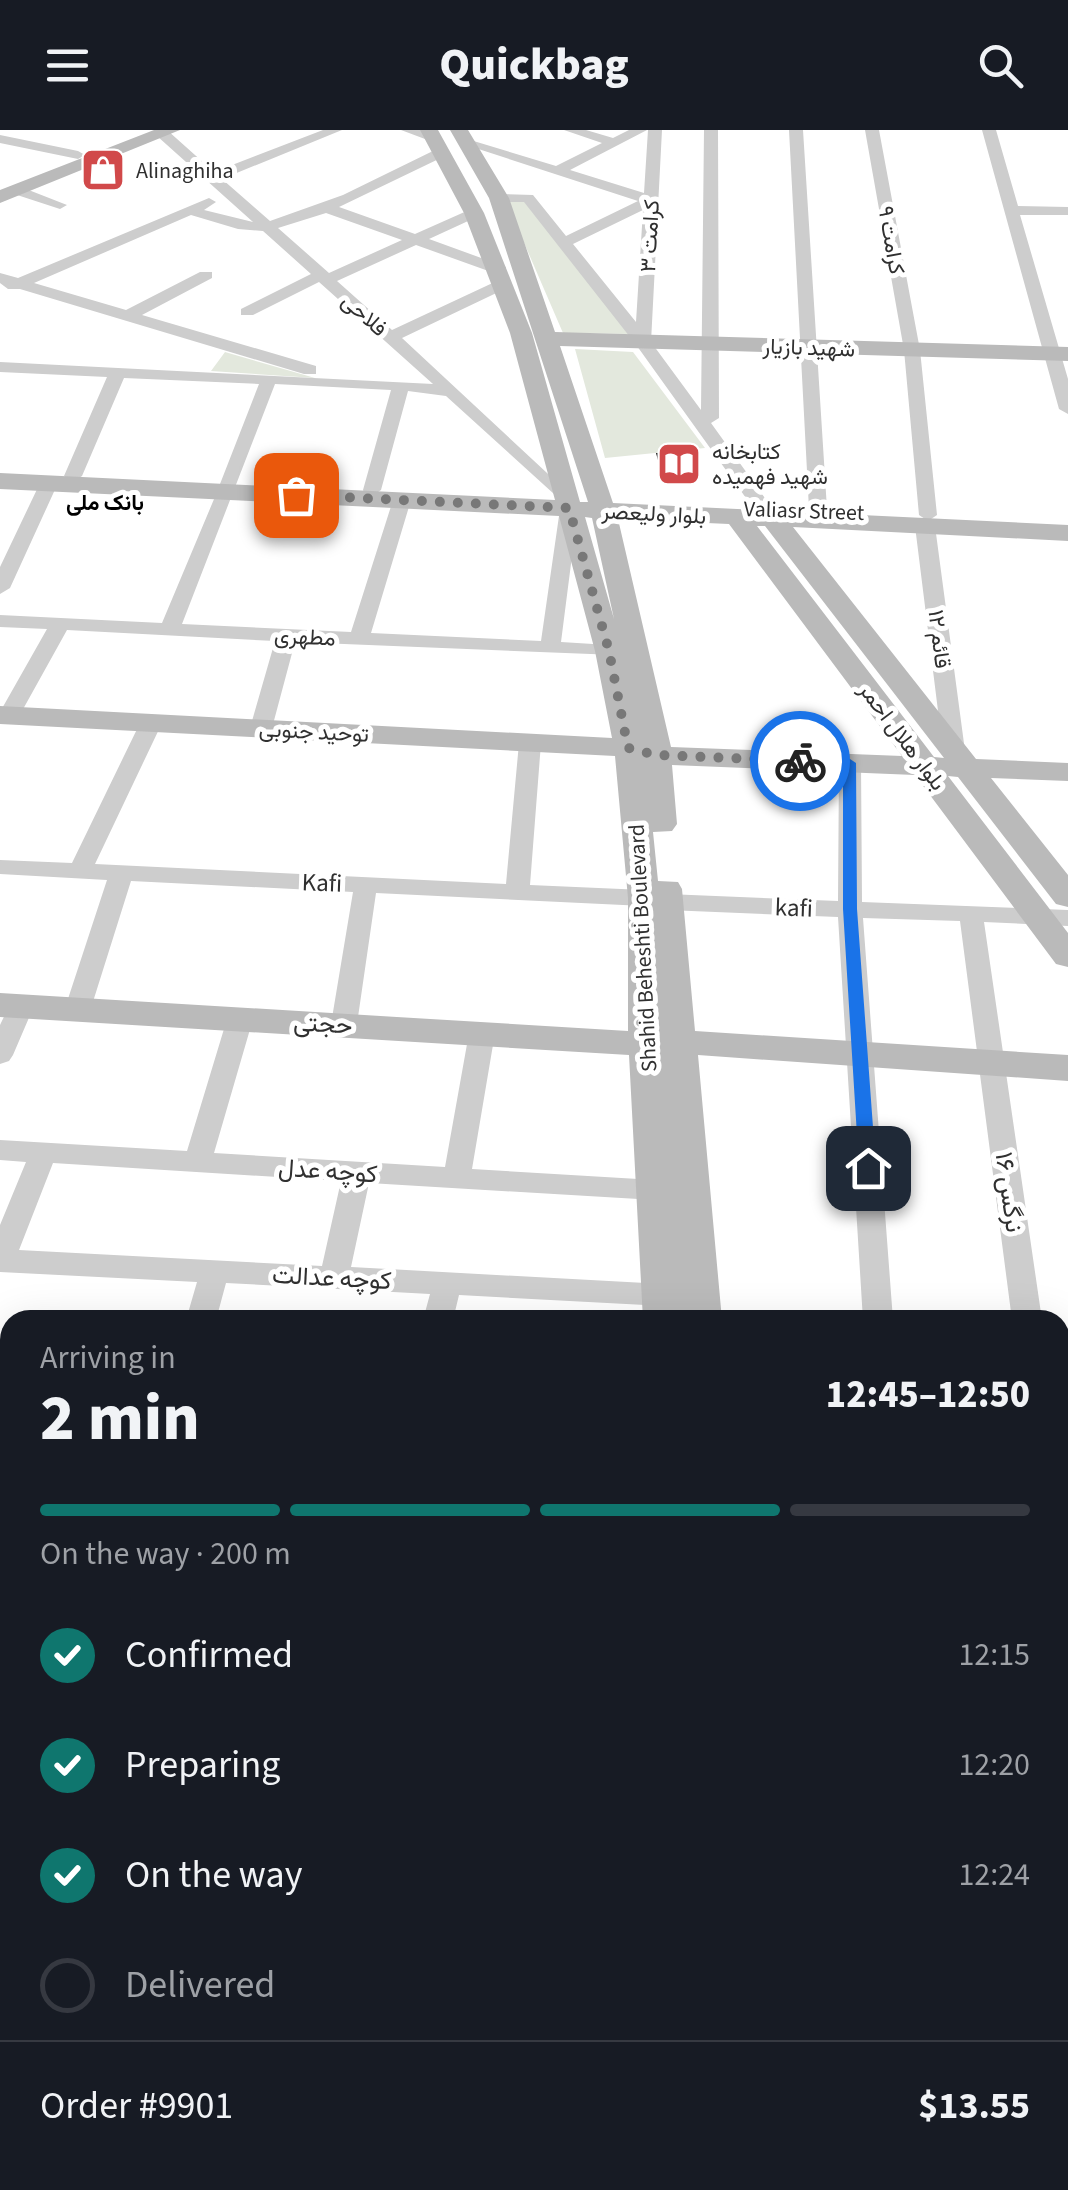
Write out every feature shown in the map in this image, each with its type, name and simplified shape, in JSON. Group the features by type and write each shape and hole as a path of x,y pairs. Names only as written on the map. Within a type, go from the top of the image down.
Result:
{"street":[{"path":"212,178 335,130"},
{"path":"192,210 252,227 266,226 326,208 440,137 494,130"},
{"path":"572,130 614,143"},
{"path":"557,171 640,130"},
{"name":"کرامت ۳","path":"643,342 655,130"},
{"path":"710,418 711,130"},
{"path":"796,130 818,509"},
{"name":"کرامت ۹","path":"872,130 912,350 926,521"},
{"path":"990,130 1012,210 1061,354 1068,408"},
{"path":"5,191 78,156 159,131"},
{"path":"5,191 159,131"},
{"name":"فلاحی","path":"159,131 452,391 567,504"},
{"path":"440,137 651,200"},
{"name":"Shahid Beheshti Boulevard","path":"440,137 499,198 601,505 647,747 663,1043 701,1310"},
{"name":"Shahid Beheshti Boulevard","path":"440,137 502,277 609,651 647,747"},
{"path":"0,138 78,156"},
{"path":"5,191 60,205"},
{"path":"0,293 228,192"},
{"path":"499,198 527,196 643,342 758,514"},
{"path":"564,242 651,200"},
{"path":"326,208 502,277"},
{"path":"1012,210 1068,212"},
{"path":"247,312 474,214"},
{"path":"128,316 206,275"},
{"path":"391,337 502,277"},
{"path":"0,278 350,382"},
{"name":"شهید بازیار","path":"549,340 1061,354"},
{"path":"0,367 401,384 452,391"},
{"path":"0,588 118,372"},
{"path":"170,629 269,379"},
{"path":"372,490 401,384"},
{"name":"بلوار ولیعصر","path":"0,477 402,500 926,521 1068,533"},
{"path":"228,488 372,490 567,504 550,648"},
{"path":"360,638 402,500"},
{"name":"Valiasr Street","path":"758,514 818,509 926,521 1068,522"},
{"name":"بلوار هلال احمر","path":"758,514 920,758 1054,918 1068,956"},
{"name":"بلوار هلال احمر","path":"758,514 1068,897"},
{"name":"قائم ۱۲","path":"926,521 960,760"},
{"name":"مطهری","path":"0,621 609,651"},
{"path":"4,715 60,624"},
{"path":"260,728 287,635"},
{"name":"توحید جنوبی","path":"4,715 647,747"},
{"path":"82,869 151,723"},
{"path":"517,892 530,742"},
{"path":"647,747 850,763 920,758"},
{"path":"647,747 960,760 1068,772"},
{"path":"960,760 1068,756"},
{"path":"850,763 850,909 877,1310"},
{"name":"Kafi","path":"0,867 656,900"},
{"path":"78,1008 122,871"},
{"path":"344,1024 366,883"},
{"name":"kafi","path":"656,900 1054,918"},
{"name":"نرگس ۱۶","path":"972,914 1026,1310"},
{"path":"0,1055 11,1005"},
{"name":"حجتی","path":"11,1005 1068,1068"},
{"path":"198,1162 240,1019"},
{"path":"457,1178 482,1033"},
{"name":"Shahid Beheshti Boulevard","path":"663,1043 655,1190 664,1307"},
{"name":"کوچه عدل","path":"0,1150 655,1190"},
{"path":"0,1261 43,1152"},
{"path":"334,1278 357,1172"},
{"name":"کوچه عدالت","path":"0,1261 447,1283 664,1307"},
{"path":"204,1310 214,1271"},
{"path":"440,1310 447,1283"}],"shaded area":[{"path":"523,200 630,334 563,333 506,201"},
{"path":"575,349 633,352 705,448 605,458"},
{"path":"225,352 315,378 211,371"}],"building":[{"name":"کتابخانه شهید فهمیده","path":"682,452 689,477 663,478 656,453"}],"way so far":[{"path":"296,495 569,508 609,651 628,748 656,755 800,761"}],"place":[{"name":"Alinaghiha","path":"103,170"},
{"name":"کتابخانه شهید فهمیده","path":"679,464"}],"district":[{"name":"بانک ملی","path":"105,502"}],"route":[{"path":"800,761 850,763 850,909 868,1168"}]}
